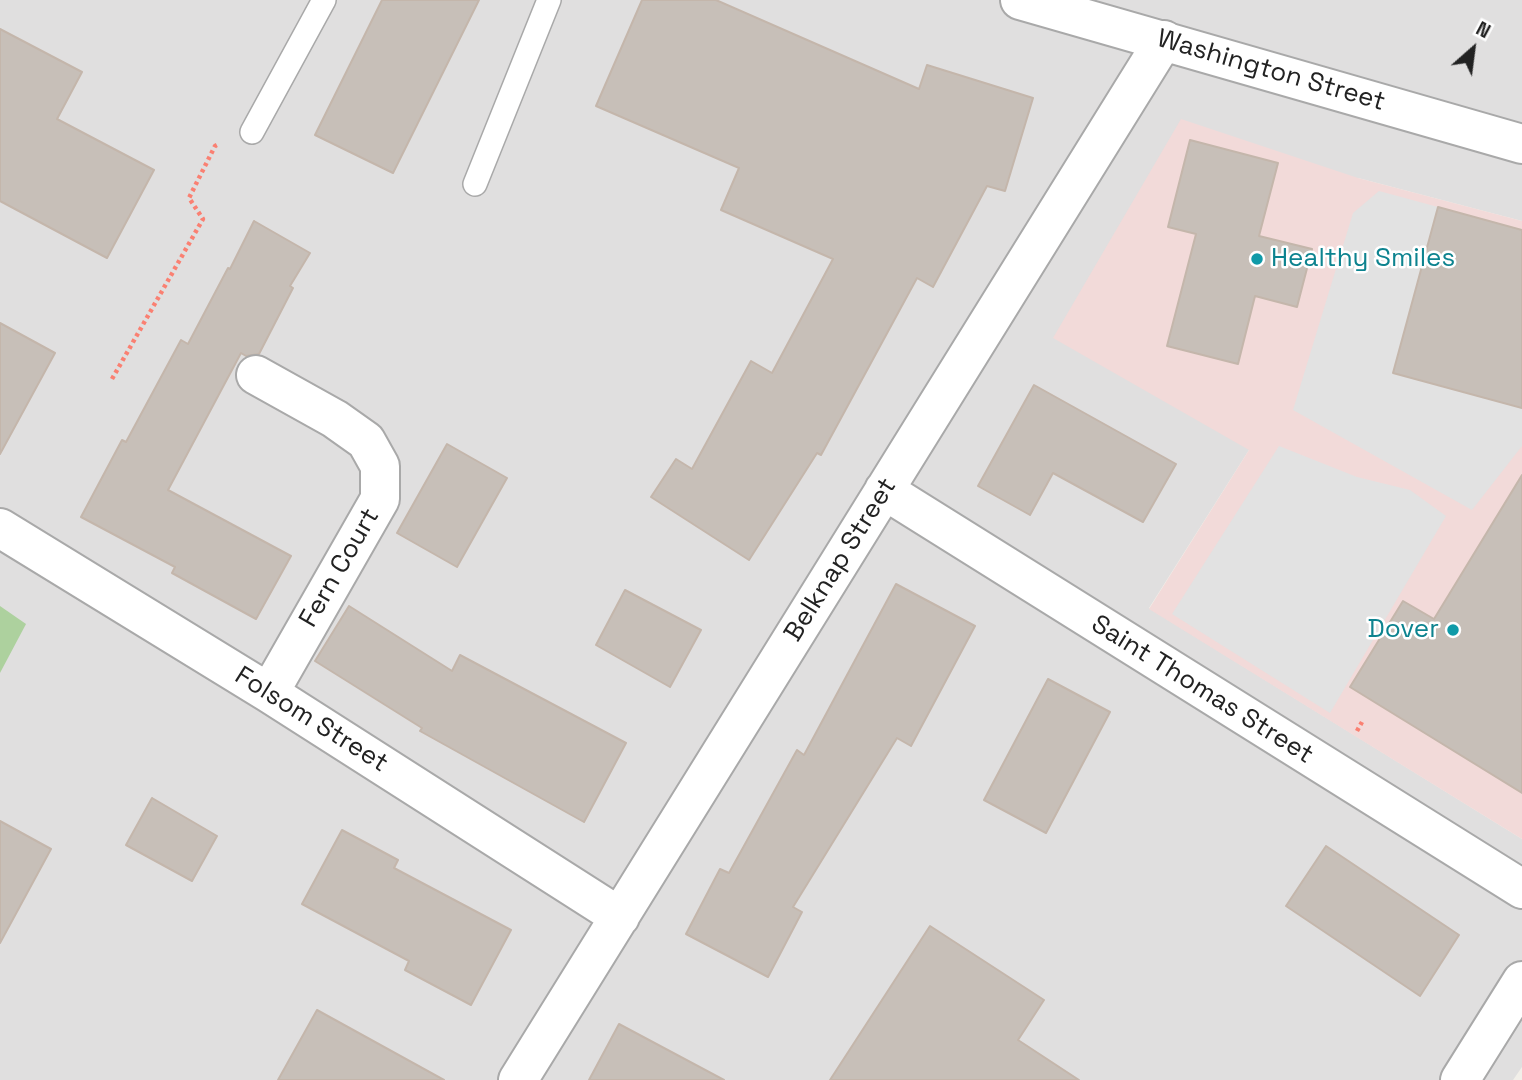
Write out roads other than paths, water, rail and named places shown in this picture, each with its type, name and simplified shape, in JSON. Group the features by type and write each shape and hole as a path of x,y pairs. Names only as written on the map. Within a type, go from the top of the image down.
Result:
{"street":[{"name":"Washington Street","path":"1020,0 1522,144"},
{"name":"Belknap Street","path":"518,1080 1164,40"},
{"name":"Fern Court","path":"256,375 335,419 366,441 380,466 380,499 269,693"},
{"name":"Saint Thomas Street","path":"884,490 1522,889"},
{"name":"Folsom Street","path":"0,528 269,693 620,916"},
{"path":"1460,1080 1522,981"}],"lane":[{"path":"252,132 324,0"},
{"path":"475,184 549,0"}],"place":[{"name":"Healthy Smiles","path":"1257,259"},
{"name":"Dover","path":"1453,630"}]}
